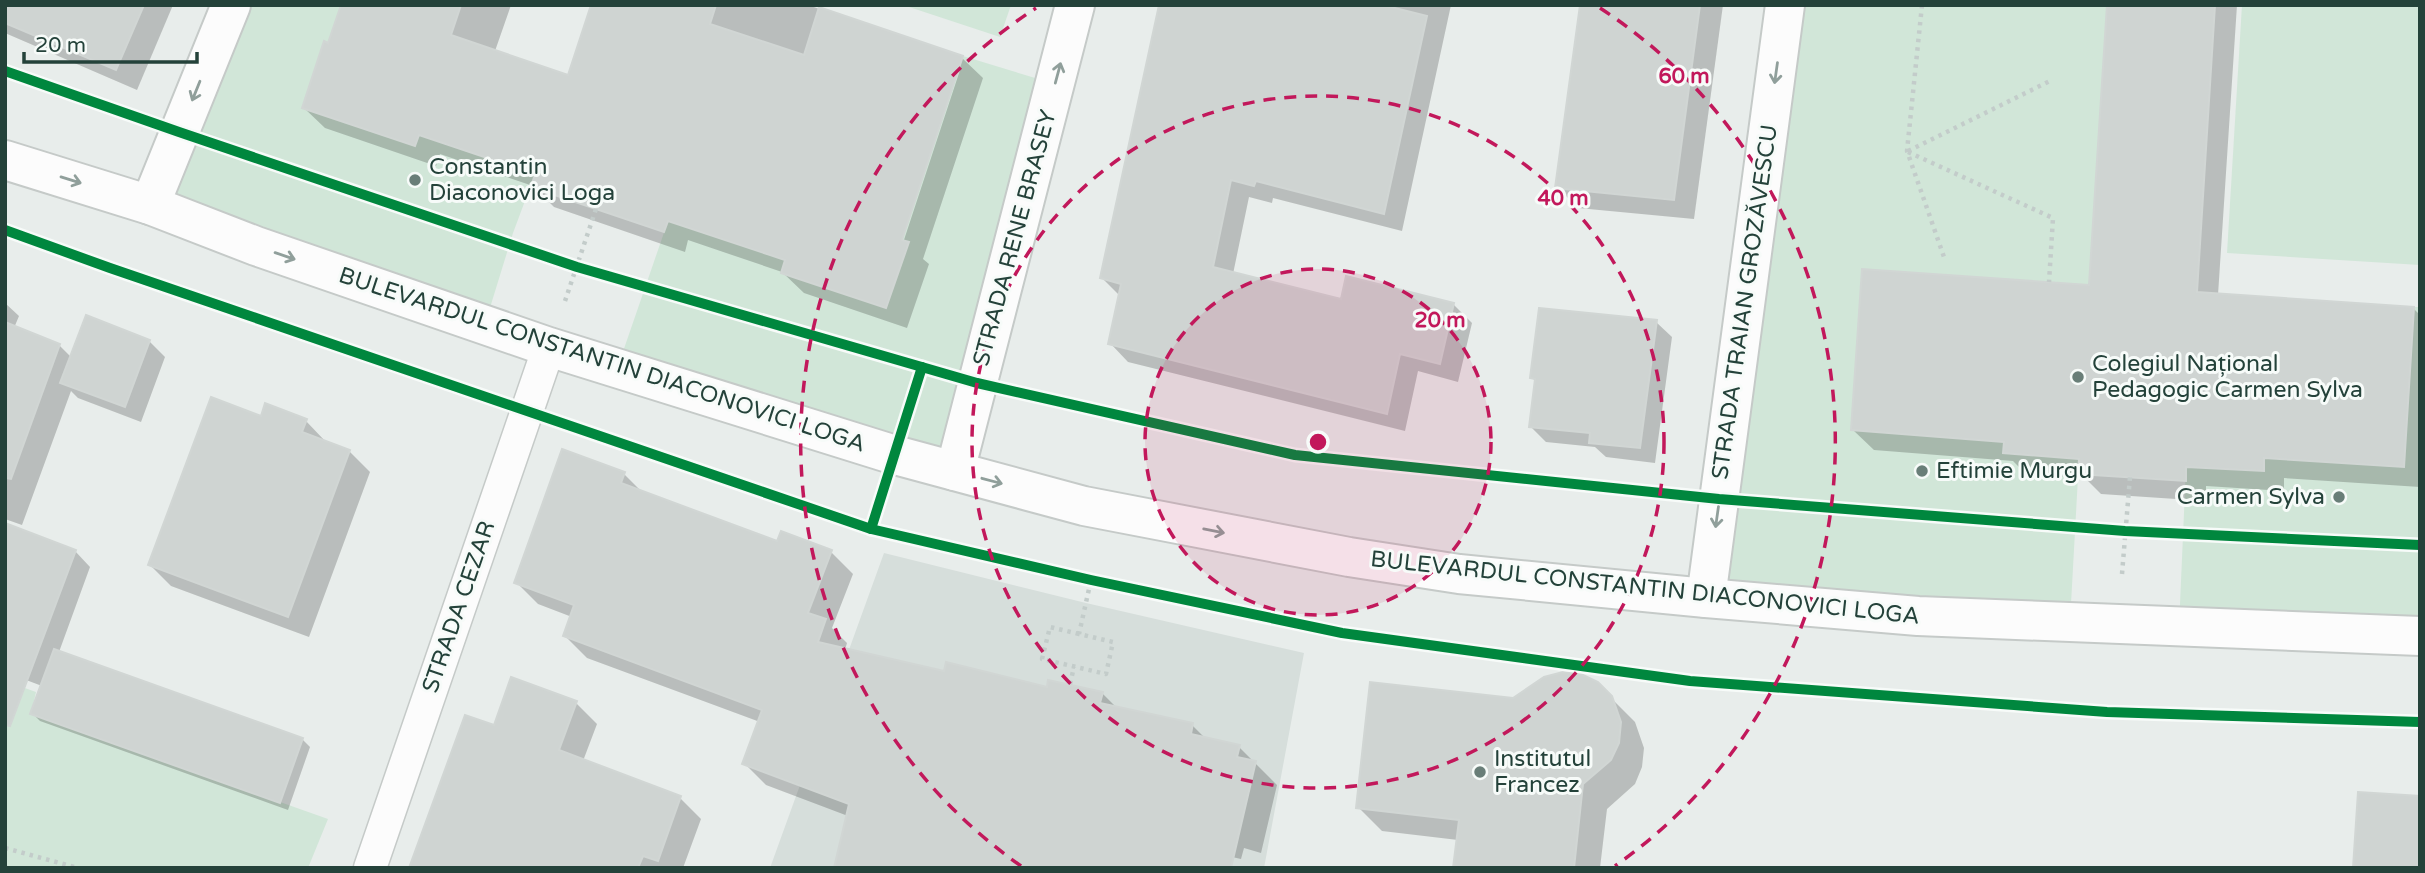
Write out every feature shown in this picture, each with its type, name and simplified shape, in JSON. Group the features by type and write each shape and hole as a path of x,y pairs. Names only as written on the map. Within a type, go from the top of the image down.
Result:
{"street":[{"path":"150,205 231,5"},
{"name":"STRADA RENE BRASEY","path":"955,471 1075,5"},
{"name":"STRADA TRAIAN GROZĂVESCU","path":"1706,598 1785,5"},
{"name":"BULEVARDUL CONSTANTIN DIACONOVICI LOGA","path":"5,160 150,205 256,246 549,347 895,455 1084,506 1349,557 1459,573 1706,598 1918,616 2420,636"}],"lane":[{"name":"STRADA CEZAR","path":"370,868 549,347"}],"path":[{"path":"1922,5 1907,152 1944,257"},
{"path":"1907,152 2052,80"},
{"path":"1907,152 2053,218 2049,282"},
{"path":"549,347 596,209"},
{"path":"2118,625 2130,477"},
{"path":"1079,634 1091,580"},
{"path":"1050,627 1079,634 1113,642 1107,674 1042,659 1050,627"},
{"path":"1070,684 1074,667"},
{"path":"5,848 78,868"}],"shaded area":[{"path":"884,553 1304,653 1264,868 770,868"}],"green space":[{"path":"231,5 341,5 328,43 325,41 302,108 415,146 419,135 535,174 513,233 485,324 150,205"},
{"path":"903,5 1011,5 1000,37"},
{"path":"1785,5 2107,5 2089,285 1862,269 1851,430 2004,442 2004,453 2079,459 2070,622 1706,598"},
{"path":"2242,5 2420,5 2420,265 2227,253"},
{"path":"963,56 1055,84 955,471 617,369 668,221 785,260 782,273 886,308 909,243 902,240"},
{"path":"2414,307 2420,307 2420,634 2179,627 2186,467 2263,471 2264,458 2404,467"},
{"path":"5,681 36,692 31,714 328,819 308,868 5,868"}],"building":[{"path":"5,5 144,5 116,70 5,23"},
{"path":"341,5 461,5 451,35 568,75 591,5 716,5 710,24 804,55 819,7 963,56 902,240 909,242 886,308 781,273 785,260 668,221 664,232 531,187 535,174 419,135 415,146 302,108 324,41 328,43"},
{"path":"1159,5 1383,5 1427,16 1384,214 1256,181 1254,186 1231,180 1213,267 1341,299 1346,276 1454,303 1440,364 1400,354 1387,414 1108,344 1121,284 1100,278"},
{"path":"1580,5 1700,5 1674,200 1555,188"},
{"path":"2107,5 2215,5 2197,292 2414,307 2404,467 2264,458 2264,471 2186,467 2186,481 2078,474 2079,459 2003,453 2004,442 1851,430 1862,269 2089,285"},
{"path":"1539,308 1657,320 1640,448 1589,443 1590,433 1529,427 1535,379 1530,378"},
{"path":"86,315 150,340 125,407 60,383"},
{"path":"5,322 60,344 11,479 5,478"},
{"path":"211,397 261,416 265,403 307,419 302,432 350,450 288,617 148,565"},
{"path":"562,449 625,472 621,483 777,541 781,531 832,550 808,613 826,619 818,642 944,671 946,662 1047,687 1048,680 1103,692 1100,703 1193,723 1191,734 1240,745 1237,757 1256,761 1231,868 834,868 849,804 742,764 762,710 563,636 574,605 514,583"},
{"path":"5,523 76,550 10,726 5,725"},
{"path":"54,649 303,738 280,803 30,714"},
{"name":"Institutul Francez","path":"1563,672 1581,674 1598,682 1612,696 1621,722 1619,743 1611,760 1583,784 1574,868 1453,868 1459,820 1356,808 1370,682 1513,698 1544,677"},
{"path":"511,677 577,701 559,750 681,796 658,861 643,856 638,868 409,868 465,715 494,725"},
{"path":"2358,792 2420,796 2420,868 2353,868"}],"cycle path":[{"path":"5,71 577,267 977,383 1295,455 1719,499 2125,531 2420,545"},
{"path":"5,230 871,529 1091,580 1342,633 1690,681 2107,712 2420,722"},
{"path":"871,529 922,367"}],"place":[{"name":"Constantin Diaconovici Loga","path":"415,180"},
{"name":"Colegiul Național Pedagogic Carmen Sylva","path":"2078,377"},
{"name":"Eftimie Murgu","path":"1922,471"},
{"name":"Carmen Sylva","path":"2339,497"},
{"name":"Institutul Francez","path":"1480,772"}]}
